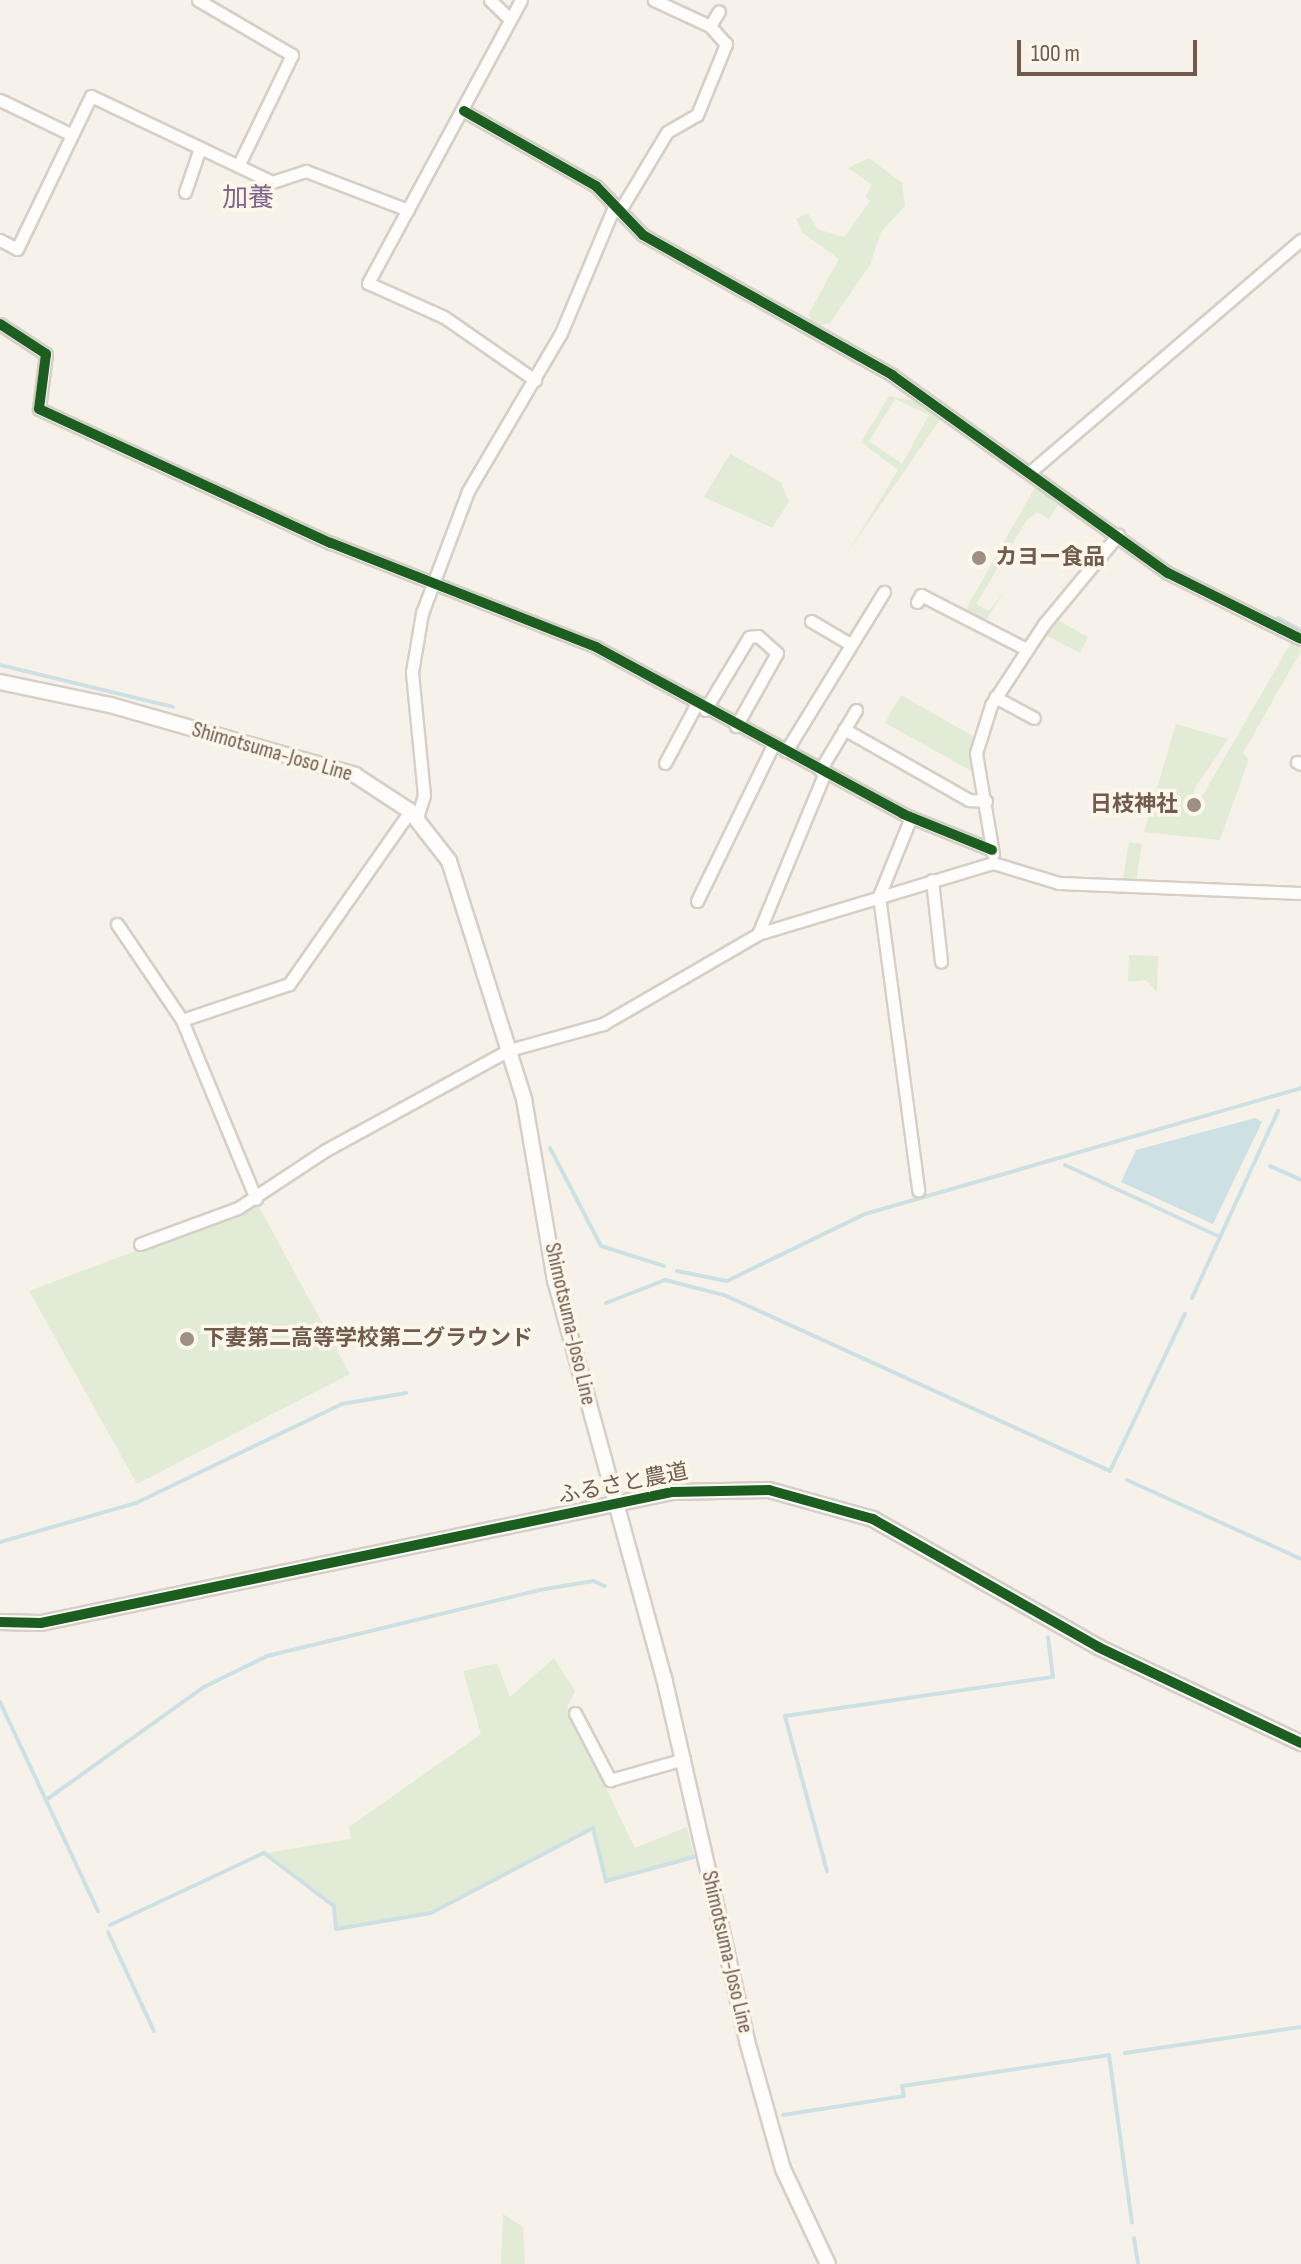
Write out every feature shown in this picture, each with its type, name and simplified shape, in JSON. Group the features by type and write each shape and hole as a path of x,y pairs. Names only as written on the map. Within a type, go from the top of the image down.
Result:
{"main road":[{"name":"Shimotsuma-Joso Line","path":"0,682 343,771 414,815 458,884 509,1050 561,1304 684,1759 783,2169 828,2264"},
{"name":"ふるさと農道","path":"0,1622 41,1623 616,1504 734,1488 845,1507 1098,1647 1301,1743"}],"street":[{"path":"198,0 292,55 238,166"},
{"path":"490,0 510,19"},
{"path":"521,0 464,111 368,283 444,317 535,380"},
{"path":"182,1020 289,984 414,815 424,795 414,645 434,580 468,491 535,380 616,210 667,132 697,115 726,44 710,26 654,0"},
{"path":"710,26 719,11"},
{"path":"0,240 17,249 91,96 272,182 306,171 408,210"},
{"path":"0,100 70,134"},
{"path":"464,111 582,177 654,241 873,363 1183,581 1301,639"},
{"path":"185,192 200,148"},
{"path":"1030,472 1301,240"},
{"path":"0,324 46,354 39,409 331,543 434,580 596,647 700,708 911,817 992,850"},
{"path":"993,863 986,801 976,753 995,697 1026,649 1118,535"},
{"path":"786,751 884,592"},
{"path":"917,602 921,595 1026,649"},
{"path":"811,621 850,644"},
{"path":"665,763 749,637 758,636 777,653 736,726"},
{"path":"995,697 1034,718"},
{"path":"758,934 822,771 856,710"},
{"path":"844,729 969,800 986,801"},
{"path":"697,901 773,745"},
{"path":"911,817 879,896 918,1190"},
{"path":"140,1244 256,1199 326,1150 509,1050 603,1024 758,934 879,896 993,863 1059,883 1301,893"},
{"path":"932,880 941,962"},
{"path":"117,924 182,1020 256,1199"},
{"path":"575,1713 610,1780 684,1759"}],"green space":[{"path":"869,158 902,183 905,206 881,232 870,265 830,323 815,326 808,315 839,259 803,233 796,219 808,213 817,229 844,237 870,201 865,197 872,185 848,168"},
{"path":"889,396 923,403 942,417 848,552 898,470 861,442","holes":["895,399 929,415 902,464 869,441"]},
{"path":"730,454 781,482 789,502 772,528 704,497"},
{"path":"1035,487 1058,505 1049,519 1037,512 1027,520 976,604 989,611 1005,590 986,620 965,611"},
{"path":"1054,618 1088,637 1080,653 1042,633"},
{"path":"1292,641 1301,651 1243,753 1249,759 1220,840 1144,832 1176,724 1228,739 1194,790 1196,807"},
{"path":"901,695 976,738 977,774 885,723"},
{"path":"1129,842 1142,844 1135,886 1122,883"},
{"path":"1129,955 1158,956 1157,992 1146,980 1128,982"},
{"name":"下妻第二高等学校第二グラウンド","path":"258,1205 350,1374 137,1484 29,1291"},
{"path":"554,1658 575,1691 567,1707 635,1848 687,1827 694,1856 607,1879 594,1826 431,1911 337,1927 336,1905 267,1853 351,1839 349,1827 481,1734 463,1671 497,1663 510,1697"},
{"path":"503,2214 523,2227 525,2264 501,2264"}],"shaded area":[{"path":"1255,1118 1262,1122 1213,1224 1121,1182 1136,1150"}],"waterway":[{"path":"1278,618 1301,630"},
{"path":"0,665 173,707"},
{"path":"677,1271 727,1281 865,1214 1301,1088"},
{"path":"1192,1298 1278,1111"},
{"path":"550,1148 601,1246 664,1266"},
{"path":"1065,1165 1220,1237"},
{"path":"1270,1166 1301,1180"},
{"path":"606,1303 665,1280 724,1295 1110,1471 1185,1314"},
{"path":"0,1542 136,1503 342,1404 406,1393"},
{"path":"1127,1480 1301,1559"},
{"path":"46,1800 204,1687 267,1656 539,1590 593,1581 605,1586"},
{"path":"827,1871 785,1716 1053,1677 1048,1637"},
{"path":"0,1702 98,1911"},
{"path":"110,1925 264,1853 334,1906 336,1929 431,1913 593,1828 606,1881 694,1857"},
{"path":"108,1932 154,2031"},
{"path":"1125,2053 1301,2027"},
{"path":"783,2115 904,2096 902,2086 1109,2055 1132,2222"},
{"path":"1134,2238 1138,2264"}],"cycle path":[{"path":"464,111 596,186 643,235 892,375 1168,573 1301,639"},
{"path":"0,324 46,354 39,409 331,543 596,647 903,814 992,850"},
{"path":"0,1622 41,1623 672,1492 769,1490 873,1519 1098,1647 1301,1743"}],"place":[{"name":"カヨー食品","path":"979,558"},
{"name":"日枝神社","path":"1194,805"},
{"name":"下妻第二高等学校第二グラウンド","path":"187,1339"}],"district":[{"name":"加養","path":"248,199"}]}
